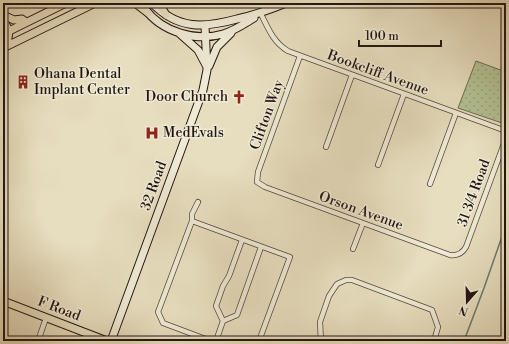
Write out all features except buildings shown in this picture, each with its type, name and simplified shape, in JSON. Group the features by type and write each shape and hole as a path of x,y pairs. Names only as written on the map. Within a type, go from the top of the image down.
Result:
{"main road":[{"path":"6,33 66,3"},
{"path":"5,47 94,3"},
{"path":"135,3 148,13"},
{"path":"159,3 166,15"},
{"path":"3,15 14,20 22,19 26,22"},
{"path":"3,19 6,33 5,47"},
{"name":"F Road","path":"3,301 107,341"}],"street":[{"path":"140,3 160,24 174,31 198,50 207,70"},
{"path":"152,3 166,15 184,23 206,26 261,14"},
{"path":"174,31 190,35 206,36 225,33 286,3"},
{"name":"Bookcliff Avenue","path":"261,14 275,41 283,48 300,56 506,131"},
{"name":"32 Road","path":"111,341 203,90 207,70 206,26"},
{"path":"207,70 217,47 238,27"},
{"name":"Clifton Way","path":"257,182 258,172 300,56"},
{"path":"326,147 352,75"},
{"path":"378,165 404,94"},
{"path":"430,184 456,113"},
{"name":"31 3/4 Road","path":"460,254 466,247 506,138"},
{"name":"Orson Avenue","path":"257,182 265,188 450,255 460,254"},
{"path":"198,202 192,214 192,221 158,312 163,324 211,341"},
{"path":"192,221 290,258 260,341"},
{"path":"354,249 363,223"},
{"path":"216,341 223,321 216,306 242,240"},
{"path":"223,321 237,315 261,247"},
{"path":"321,341 320,322 329,296 337,284 346,280 358,282 432,310 438,327 434,341"},
{"path":"38,341 46,318"}],"green space":[{"path":"476,61 506,72 505,124 458,108"}],"waterway":[{"path":"464,341 506,225"}],"place":[{"name":"Ohana Dental Implant Center","path":"23,82"},
{"name":"Door Church","path":"239,97"},
{"name":"MedEvals","path":"152,133"}]}
